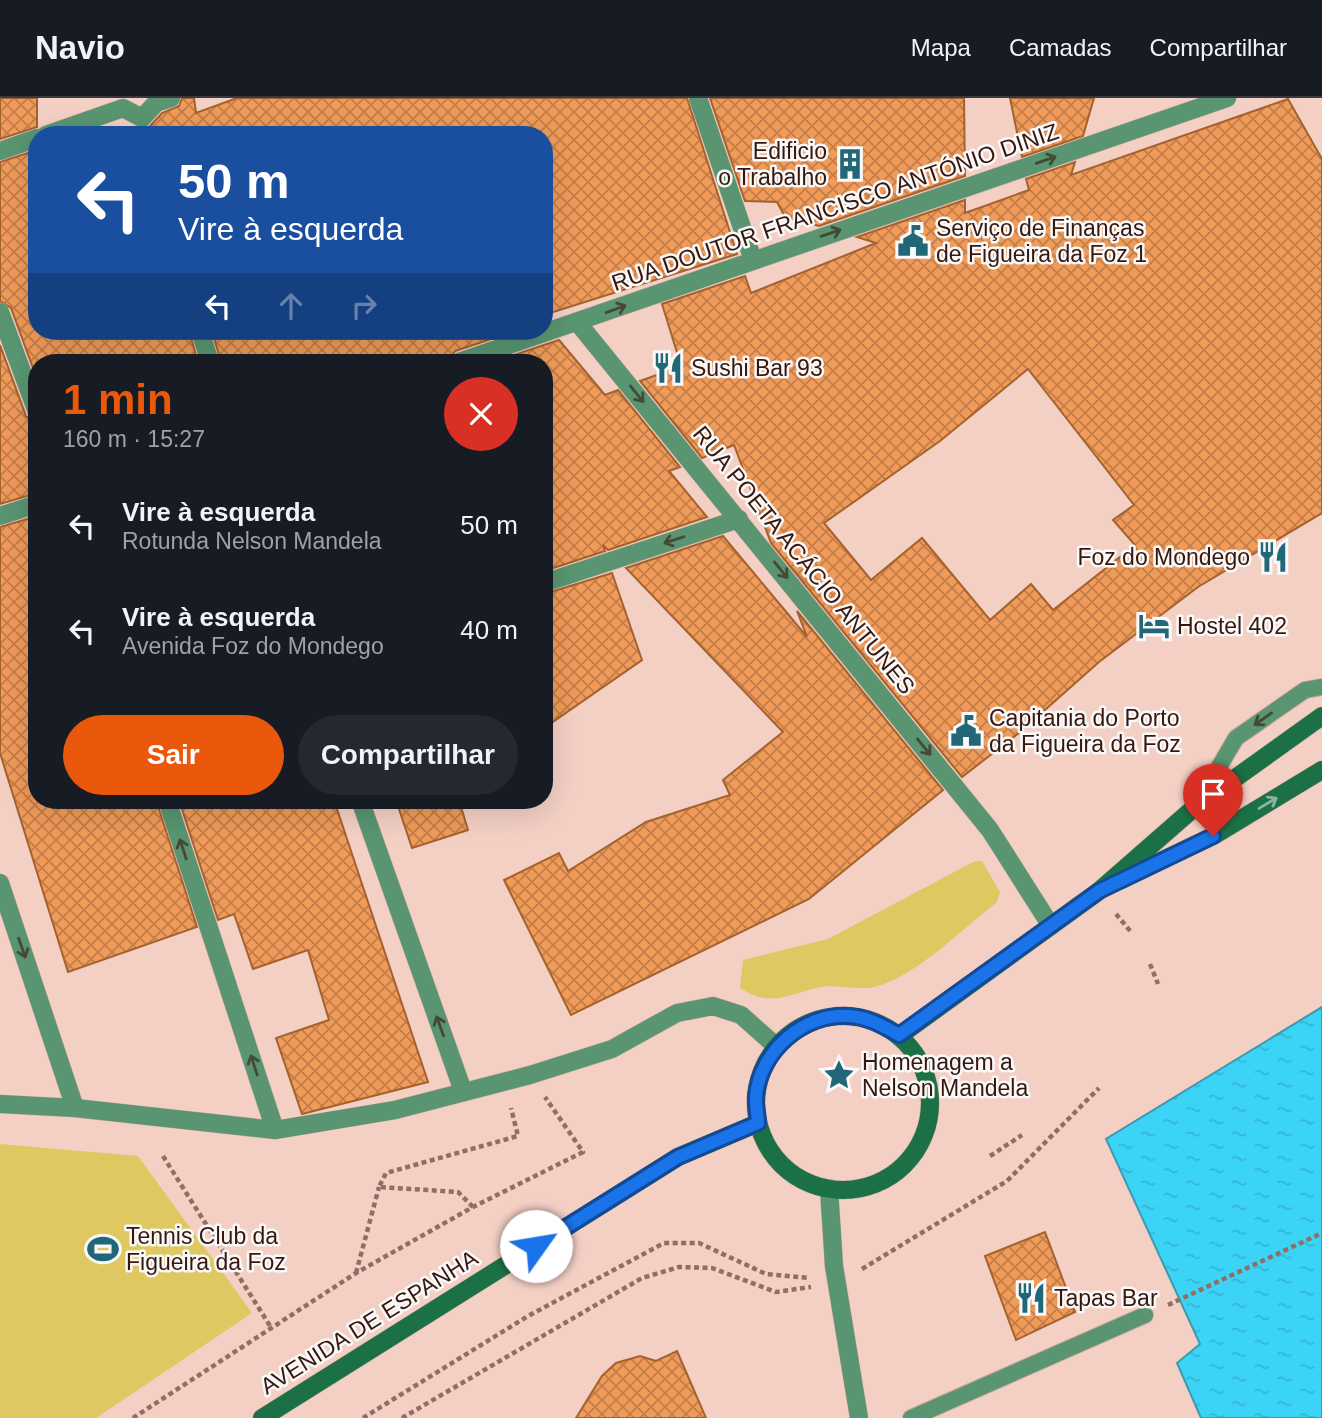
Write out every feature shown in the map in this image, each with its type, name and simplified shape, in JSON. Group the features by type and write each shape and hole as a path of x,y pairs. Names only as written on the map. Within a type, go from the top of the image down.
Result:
{"main road":[{"path":"899,1035 1099,891 1195,807 1322,716"},
{"path":"1099,891 1213,836 1322,770"},
{"path":"849,1016 875,1022 899,1035 916,1055 928,1080 930,1110 923,1139 908,1161 887,1178 861,1188 829,1188 809,1183 786,1169 771,1153 758,1123 756,1096 762,1070 777,1047 797,1029 822,1018 849,1016"},
{"name":"AVENIDA DE ESPANHA","path":"261,1418 678,1157 758,1123"}],"street":[{"path":"141,126 156,103 171,98"},
{"path":"698,98 753,260"},
{"name":"RUA DOUTOR FRANCISCO ANTÓNIO DINIZ","path":"553,331 1227,98"},
{"path":"67,126 121,103 139,126"},
{"path":"0,151 28,141"},
{"path":"0,312 28,388"},
{"name":"RUA POETA ACÁCIO ANTUNES","path":"578,323 990,830 1051,926"},
{"name":"RUA DOUTOR FRANCISCO ANTÓNIO DINIZ","path":"483,354 526,340"},
{"path":"0,516 28,507"},
{"path":"553,580 739,519"},
{"path":"170,809 275,1130"},
{"path":"363,809 463,1091"},
{"path":"0,883 75,1108"},
{"path":"0,1104 75,1108 275,1130 395,1110 530,1074 612,1049 677,1013 713,1006 741,1015 777,1047"},
{"path":"829,1188 836,1278 859,1418"}],"lane":[{"path":"1195,807 1236,738 1305,690 1322,687"},
{"path":"911,1418 1145,1315"}],"path":[{"path":"1116,914 1130,932"},
{"path":"1150,964 1158,984"},
{"path":"133,1418 356,1273 473,1208 583,1152 530,1074"},
{"path":"356,1273 379,1186 386,1173 518,1136 504,1080"},
{"path":"402,1418 642,1278 679,1267 712,1268 776,1292 863,1269 1007,1181 1099,1088"},
{"path":"990,1156 1022,1135"},
{"path":"163,1156 272,1329"},
{"path":"379,1186 458,1192 473,1208"},
{"path":"1145,1315 1322,1233"},
{"path":"363,1418 528,1316 664,1243 699,1243 766,1274 803,1279 836,1278"}],"shaded area":[{"path":"975,861 982,861 1000,892 997,902 922,963 890,982 874,987 823,987 777,998 760,997 740,988 743,960 828,939"},
{"name":"Tennis Club da Figueira da Foz","path":"0,1144 138,1156 252,1313 96,1418 0,1418"}],"water":[{"path":"1322,1007 1322,1418 1201,1418 1177,1363 1200,1344 1106,1139"}],"building":[{"path":"0,98 37,98 37,126 28,126 28,130 0,139"},
{"path":"182,98 194,98 196,113 237,98 687,98 737,254 553,312 553,126 150,126 162,113 179,106"},
{"name":"Edificio o Trabalho","path":"710,98 964,98 965,176 819,226 785,217 777,202 745,201"},
{"path":"1010,98 1094,98 1083,136 1022,157"},
{"path":"1288,99 1322,159 1322,513 1198,587 1099,662 1019,733 962,777 771,543 734,445 702,458 640,381 665,372 661,364 679,359 662,304 745,276 751,293 876,243 857,237 965,200 965,213 1029,190 1026,179 1075,162 1071,175","holes":["1028,369 1134,505 1113,520 1135,545 1053,610 1031,584 990,620 922,538 871,580 824,523 940,441"]},
{"path":"28,153 28,340 192,340 196,354 28,354 11,308 0,301 0,162"},
{"path":"215,340 488,340 453,354 219,354"},
{"path":"559,340 605,395 618,390 680,467 669,471 707,517 608,550 603,545 605,551 553,568 553,354 517,354"},
{"path":"0,345 28,417 28,496 0,504"},
{"path":"28,519 28,809 159,809 197,927 68,972 0,753 0,527"},
{"path":"723,536 807,637 797,611 943,790 809,899 571,1015 504,880 559,853 568,871 646,822 730,795 723,780 783,732 626,568"},
{"path":"612,573 642,660 553,722 553,591"},
{"path":"182,809 337,809 428,1082 302,1114 276,1038 329,1020 308,950 253,969 234,914 218,920"},
{"path":"399,809 462,809 468,830 412,848"},
{"path":"1045,1232 1075,1312 1016,1340 985,1256"},
{"path":"677,1351 706,1418 576,1418 602,1376 616,1363 640,1356 656,1361"}],"place":[{"name":"Edificio o Trabalho","path":"850,164"},
{"name":"Serviço de Finanças de Figueira da Foz 1","path":"913,241"},
{"name":"Sushi Bar 93","path":"668,368"},
{"name":"Foz do Mondego","path":"1273,557"},
{"name":"Hostel 402","path":"1154,626"},
{"name":"Capitania do Porto da Figueira da Foz","path":"966,731"},
{"name":"Homenagem a Nelson Mandela","path":"839,1075"},
{"name":"Tennis Club da Figueira da Foz","path":"103,1249"},
{"name":"Tapas Bar","path":"1031,1298"}],"route":[{"path":"536,1246 678,1157 758,1123 756,1096 762,1070 777,1047 797,1029 822,1018 849,1016 875,1022 899,1035 1099,891 1213,836"}]}
